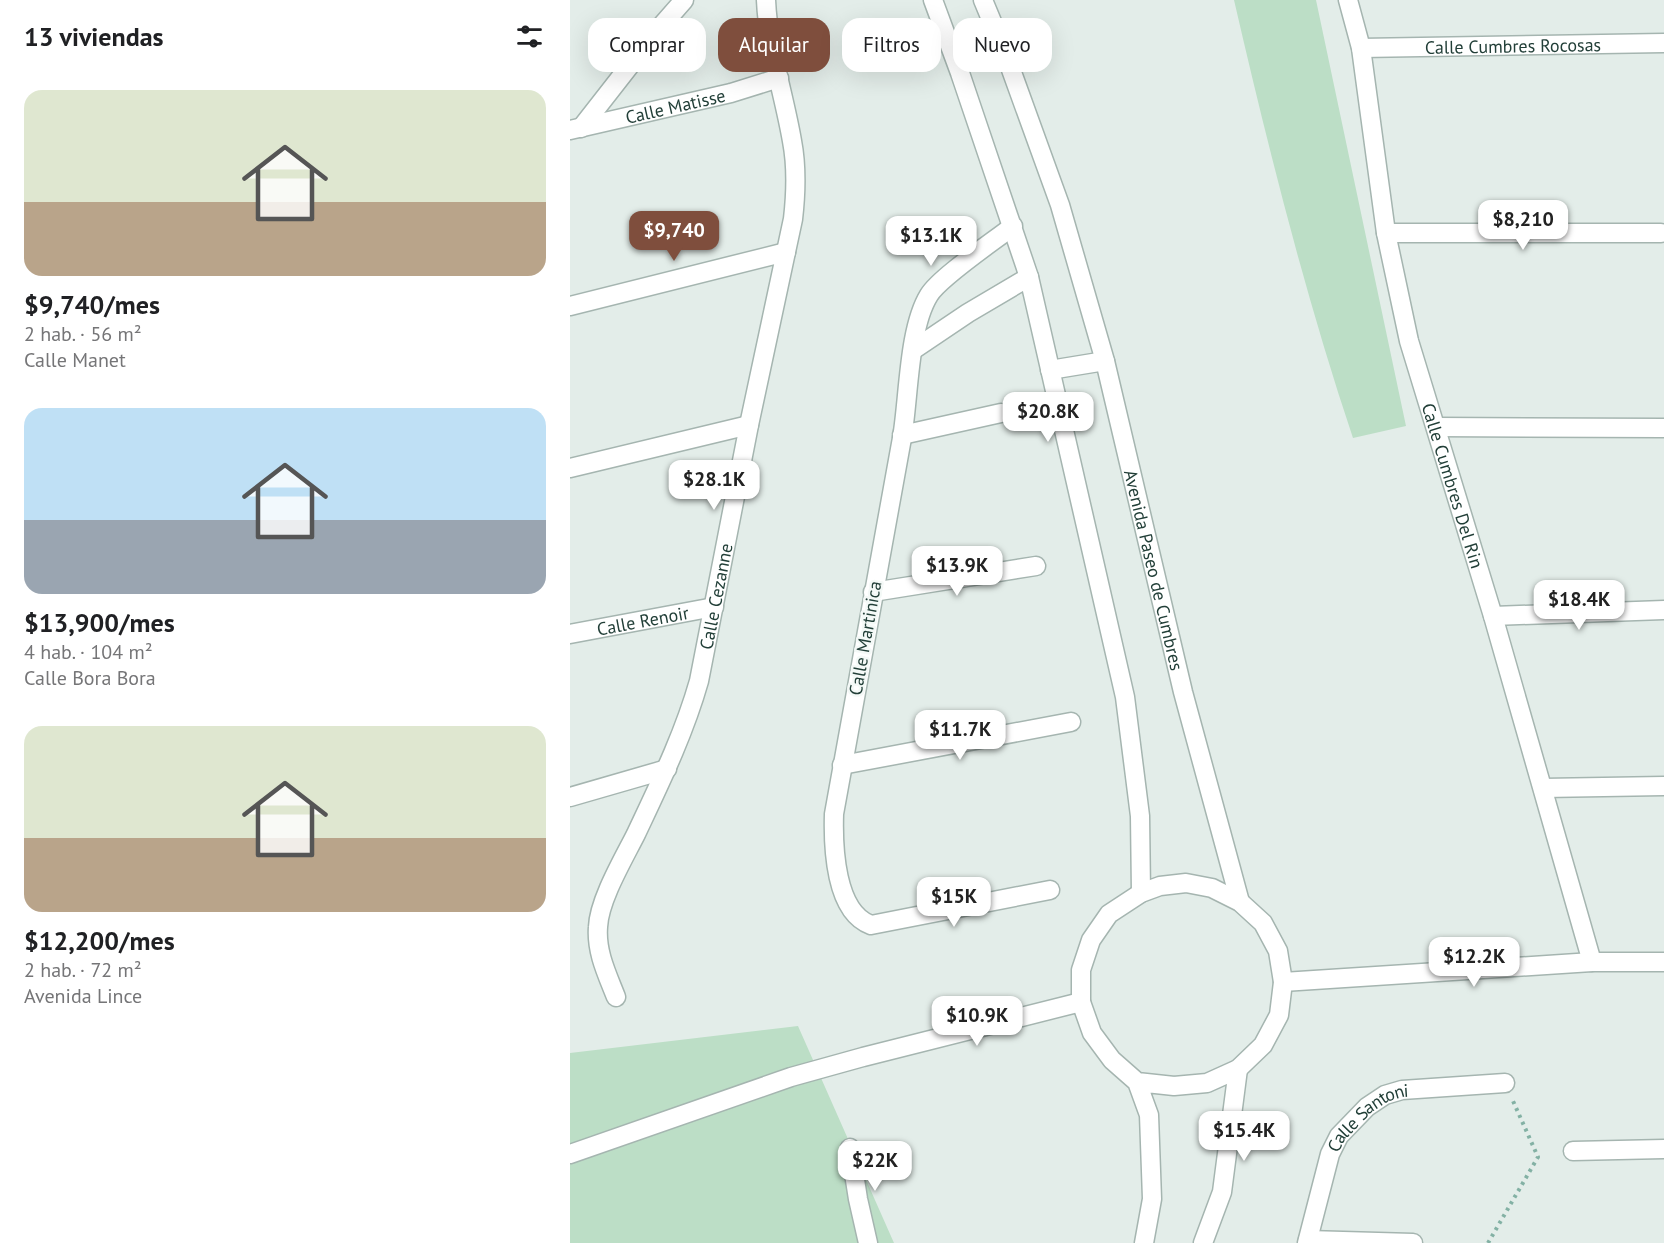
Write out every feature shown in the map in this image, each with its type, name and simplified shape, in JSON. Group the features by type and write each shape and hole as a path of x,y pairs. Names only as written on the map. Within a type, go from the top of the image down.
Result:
{"street":[{"path":"576,129 684,0"},
{"name":"Calle Cezanne","path":"616,997 598,946 597,924 606,896 667,769 688,717 699,681 749,425 786,252 796,192 793,142 768,33 766,0"},
{"path":"933,0 1029,276 1125,697 1140,816 1141,893"},
{"name":"Avenida Paseo de Cumbres","path":"983,0 1005,53 1060,205 1105,361 1183,692 1240,902"},
{"name":"Calle Cumbres Del Rin","path":"1348,0 1360,48 1386,233 1409,341 1493,616 1592,962"},
{"name":"Calle Cumbres Rocosas","path":"1360,48 1664,43"},
{"name":"Calle Matisse","path":"576,129 731,93 779,78"},
{"name":"Calle Martinica","path":"1013,226 945,279 930,293 921,311 913,350 902,435 834,814 836,859 842,888 850,909 861,921 871,925 1050,890"},
{"path":"1386,233 1661,233"},
{"path":"570,306 786,252"},
{"path":"913,350 1029,276"},
{"path":"1050,370 1105,361"},
{"path":"902,435 1001,412"},
{"path":"570,468 749,425"},
{"path":"1436,427 1664,428"},
{"path":"873,592 1036,566"},
{"name":"Calle Renoir","path":"570,634 714,607"},
{"path":"1493,616 1664,610"},
{"path":"842,765 1071,722"},
{"path":"570,796 667,769"},
{"path":"1543,788 1664,786"},
{"path":"1137,1082 1173,1086 1207,1083 1238,1069 1263,1046 1279,1015 1283,982 1278,951 1263,923 1240,902 1212,888 1186,883 1160,886 1141,893 1109,914 1091,940 1081,970 1081,1002 1092,1034 1112,1060 1137,1082 1149,1115 1152,1199 1144,1243"},
{"path":"1283,982 1592,962 1664,962"},
{"path":"570,1154 791,1077 1081,1002"},
{"path":"1203,1243 1222,1192 1238,1069"},
{"name":"Calle Santoni","path":"1307,1242 1330,1154 1339,1136 1367,1107 1385,1095 1402,1090 1505,1083"},
{"path":"850,1148 868,1243"},
{"path":"1573,1151 1664,1149"},
{"path":"1307,1242 1413,1243"}],"path":[{"path":"1488,1243 1538,1157 1505,1083"}],"green space":[{"path":"1234,0 1316,0 1406,426 1353,438 1288,220"},
{"path":"798,1026 894,1243 570,1243 570,1053"}]}
